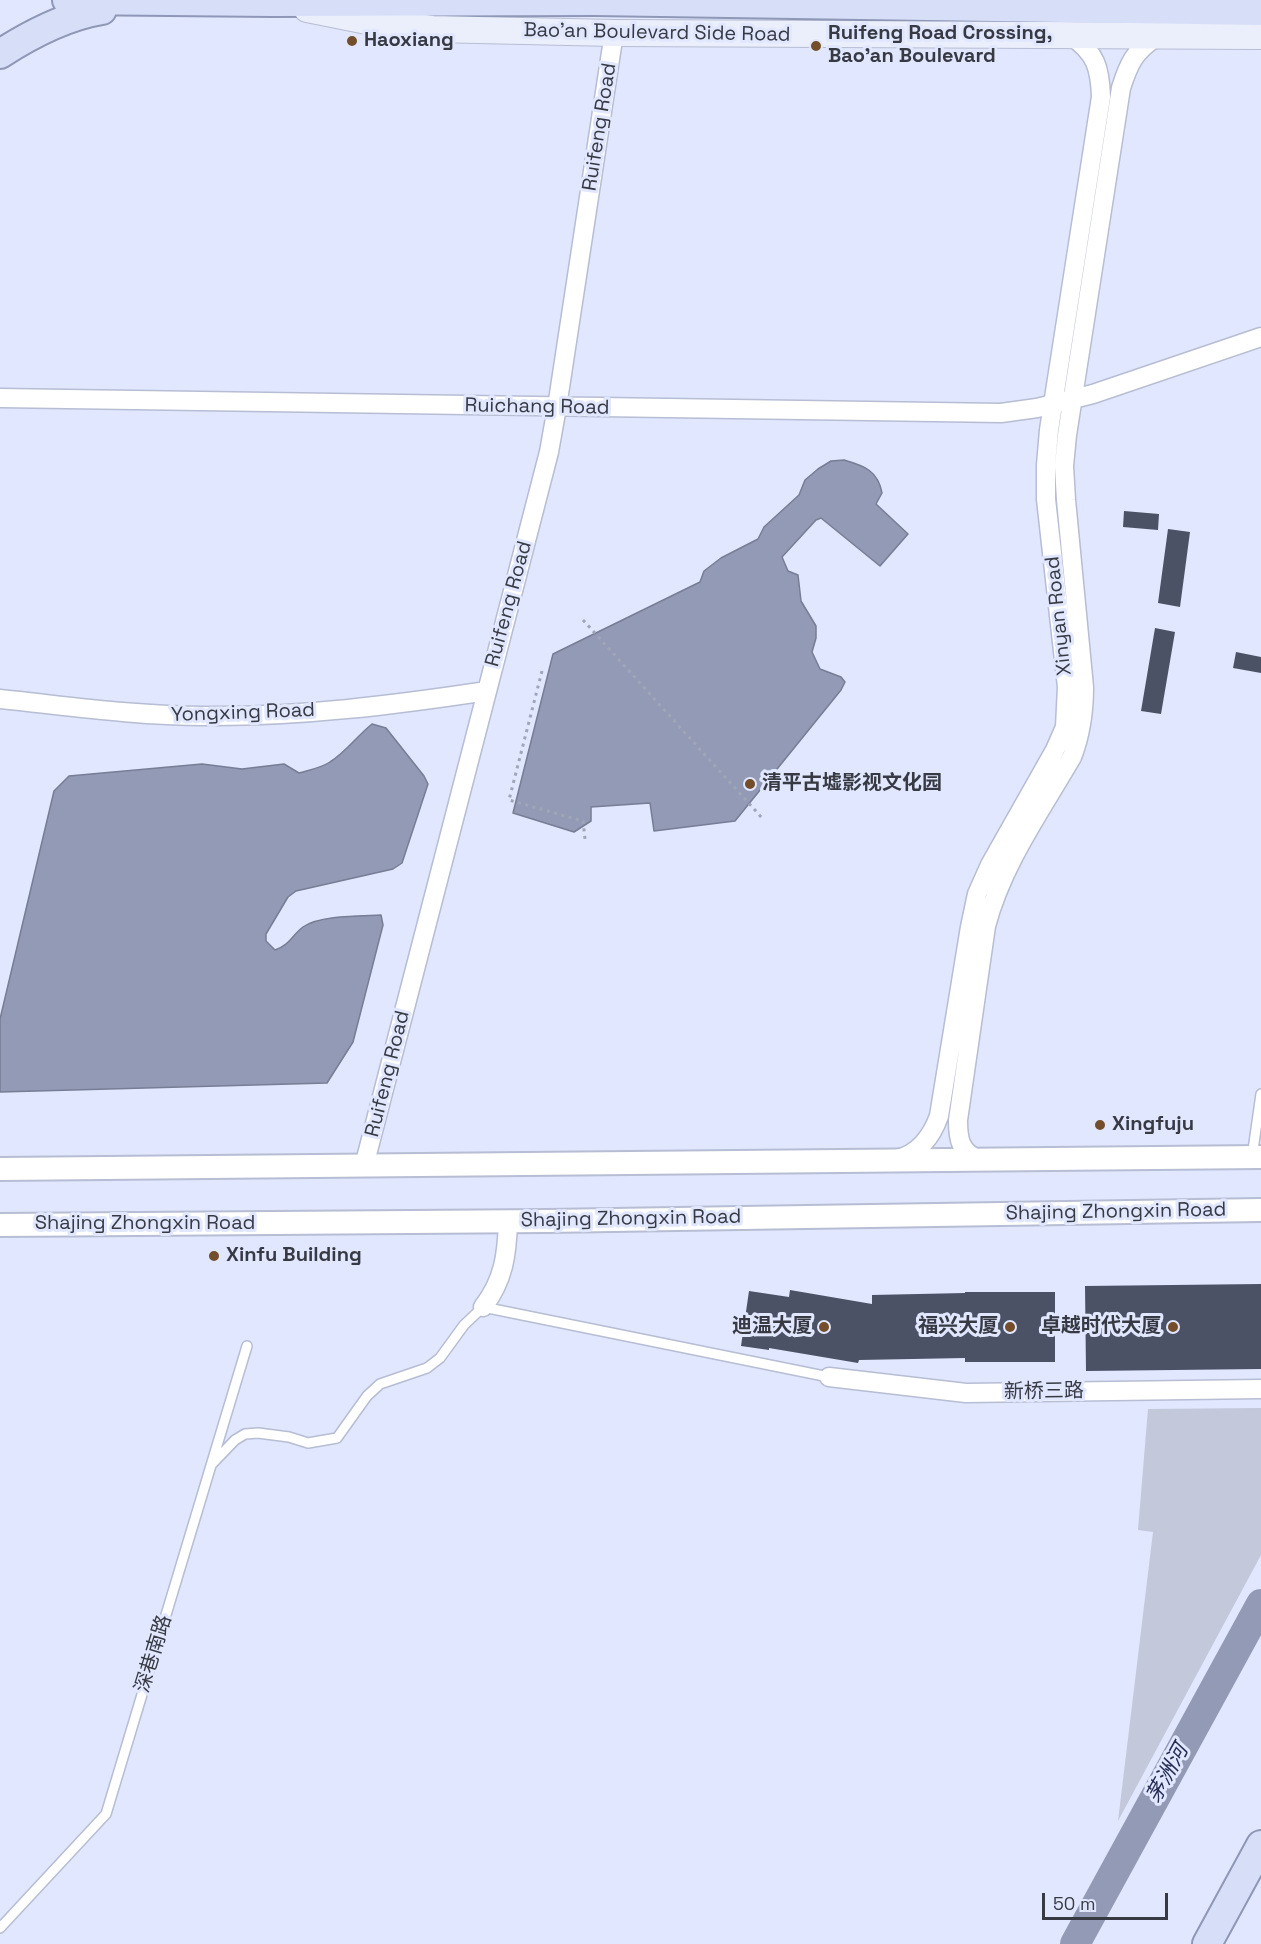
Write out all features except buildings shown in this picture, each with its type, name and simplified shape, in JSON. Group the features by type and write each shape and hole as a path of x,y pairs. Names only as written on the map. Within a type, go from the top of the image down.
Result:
{"main road":[{"path":"67,0 594,1 1261,11"},
{"path":"0,54 60,21 93,11 149,1"},
{"name":"Bao'an Boulevard Side Road","path":"272,2 362,20 432,29 614,33 1261,36"},
{"path":"1207,1944 1261,1845"}],"street":[{"name":"Ruifeng Road","path":"364,1166 549,452 614,33"},
{"name":"Xinyan Road","path":"890,1161 904,1158 912,1153 925,1142 935,1128 939,1116 969,927 977,894 990,865 1056,750 1065,727 1067,687 1046,482 1047,448 1101,97 1098,67 1091,53 1071,36"},
{"name":"Xinyan Road","path":"979,1160 965,1152 958,1120 986,926 992,901 1002,876 1072,757 1080,737 1084,714 1084,687 1065,500 1064,466 1121,88 1133,57 1141,47 1156,36"},
{"name":"Ruichang Road","path":"0,398 1001,413 1024,411 1106,390 1261,337"},
{"name":"Yongxing Road","path":"0,699 144,715 207,717 327,710 486,691"},
{"path":"0,1169 1256,1157"},
{"name":"Shajing Zhongxin Road","path":"0,1225 508,1221 1261,1210"},
{"path":"483,1307 499,1281 507,1254 508,1221"},
{"name":"新桥三路","path":"829,1377 966,1393 1261,1389"}],"lane":[{"path":"1256,1157 1261,1094"},
{"path":"211,1466 235,1440 245,1434 258,1433 289,1437 309,1443 337,1438 367,1396 380,1384 427,1368 440,1358 464,1325 483,1307 829,1377"},
{"name":"深巷南路","path":"0,1928 106,1814 247,1346"}],"path":[{"path":"583,620 763,819"},
{"path":"542,671 509,800 583,820 585,839"}],"shaded area":[{"path":"844,460 864,467 874,474 882,493 876,504 908,534 880,566 821,518 816,520 782,557 788,571 798,575 801,601 816,626 816,638 812,652 820,669 841,677 845,682 841,690 735,821 654,831 650,803 591,807 591,821 574,832 513,813 553,654 700,582 704,571 721,558 758,539 764,527 799,495 805,480 831,461"},
{"path":"372,724 386,728 428,784 402,863 393,869 296,891 288,897 266,934 266,941 275,950 288,943 303,927 319,920 381,915 383,925 353,1042 327,1083 0,1092 0,1019 54,791 69,776 202,764 242,769 284,764 299,773 330,762"},
{"path":"1261,1408 1261,1555 1118,1821 1153,1532 1138,1530 1148,1409"}],"waterway":[{"name":"茅洲河","path":"1075,1944 1261,1604"}],"place":[{"name":"Haoxiang","path":"352,41"},
{"name":"Ruifeng Road Crossing, Bao'an Boulevard","path":"816,46"},
{"name":"清平古墟影视文化园","path":"750,784"},
{"name":"Xingfuju","path":"1100,1125"},
{"name":"Xinfu Building","path":"214,1256"},
{"name":"迪温大厦","path":"824,1327"},
{"name":"福兴大厦","path":"1010,1327"},
{"name":"卓越时代大厦","path":"1173,1327"}]}
